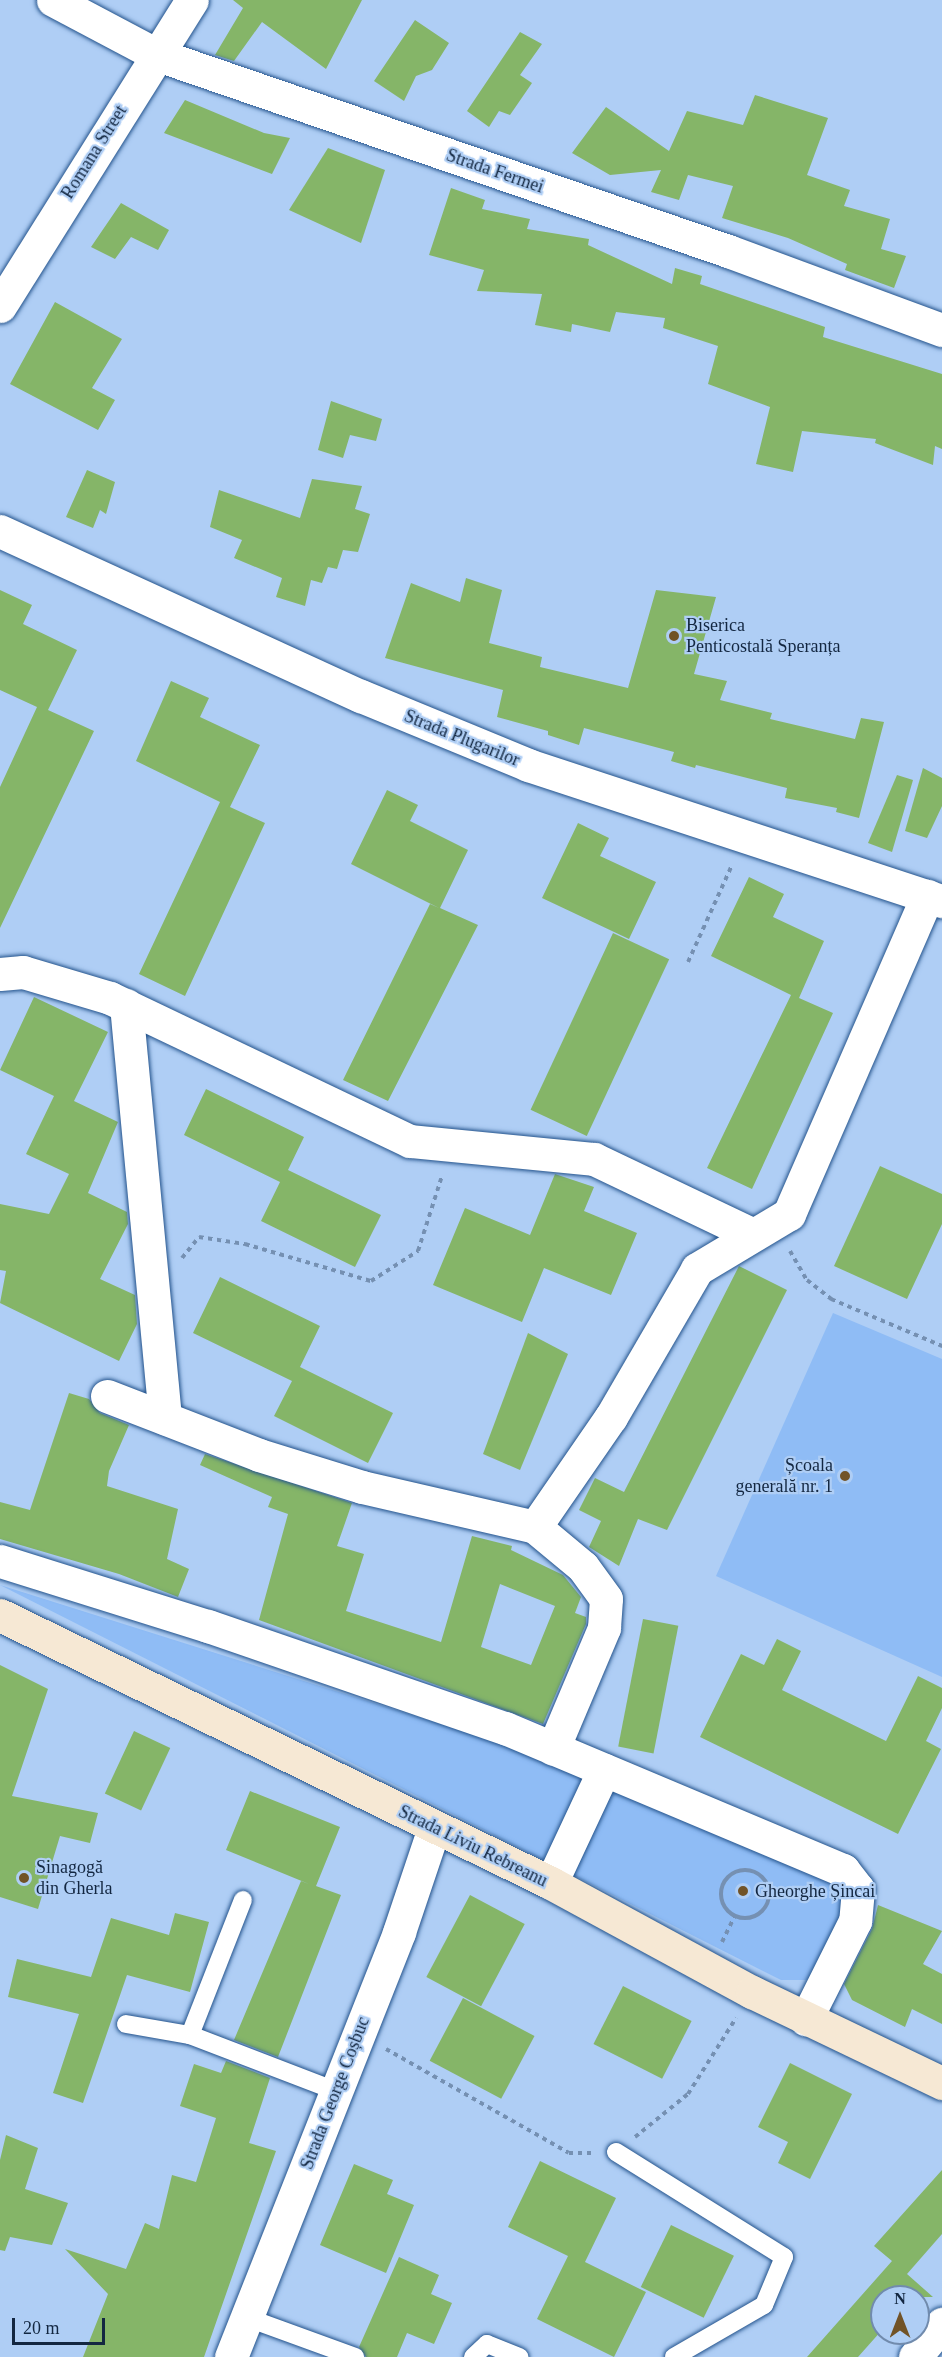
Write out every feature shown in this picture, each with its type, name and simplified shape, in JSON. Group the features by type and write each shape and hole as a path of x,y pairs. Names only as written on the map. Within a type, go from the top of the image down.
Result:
{"main road":[{"name":"Strada Liviu Rebreanu","path":"0,1615 551,1883 752,1992 942,2083"}],"street":[{"name":"Strada Fermei","path":"53,0 155,54 728,252 942,330"},
{"name":"Romana Street","path":"0,306 155,54 192,0"},
{"name":"Strada Plugarilor","path":"0,531 169,611 518,761 934,898"},
{"path":"535,1527 611,1417 698,1269 789,1214 934,898"},
{"path":"0,974 24,972 126,1005 410,1141 594,1159 763,1229"},
{"path":"126,1005 165,1418"},
{"path":"107,1396 259,1455 362,1487 535,1527 583,1567 606,1599 603,1628 553,1749"},
{"path":"0,1561 208,1626 505,1728 843,1870 858,1889 855,1921 806,2019"},
{"path":"551,1883 603,1770"},
{"name":"Strada George Coșbuc","path":"231,2357 358,2034 434,1828"},
{"path":"915,2357 942,2324"}],"lane":[{"path":"190,2035 243,1900"},
{"path":"126,2024 190,2035 336,2091"},
{"path":"616,2152 784,2257 765,2305 677,2356"},
{"path":"248,2318 355,2357"},
{"path":"473,2357 486,2344 520,2357"}],"path":[{"path":"688,962 745,836"},
{"path":"151,1270 178,1263 199,1237 245,1244 371,1281 418,1251 452,1146"},
{"path":"763,1229 807,1280 831,1299 942,1347"},
{"path":"741,1870 757,1873 769,1893 764,1909 750,1917 735,1916 721,1898 723,1883 741,1870"},
{"path":"358,2034 570,2153 616,2152 688,2094 752,1992"}],"shaded area":[{"path":"833,1313 942,1359 942,1677 716,1576"},
{"path":"0,1585 491,1740 835,1881 845,1905 816,1973 806,1980 781,1980"}],"building":[{"path":"233,0 362,0 326,69 262,22 234,61 215,55 243,8"},
{"path":"415,20 449,43 432,70 416,76 404,101 374,81"},
{"path":"520,32 542,44 520,75 532,83 510,115 499,111 489,127 467,111"},
{"path":"755,95 828,118 807,175 850,190 844,206 890,219 881,249 906,256 894,288 845,270 847,264 788,238 722,218 733,186 688,175 679,200 651,192 661,170 610,175 572,153 606,107 669,151 687,111 743,125"},
{"path":"185,100 264,133 290,138 272,174 164,133"},
{"path":"328,148 385,170 361,243 289,210"},
{"path":"451,188 485,200 482,209 530,219 527,229 589,239 588,245 672,284 675,268 702,276 700,284 825,327 823,337 942,374 942,449 935,446 933,465 875,443 876,439 802,431 793,472 756,464 770,407 708,384 718,346 663,328 665,318 616,312 610,332 572,324 571,332 535,325 542,294 477,291 484,270 429,255"},
{"path":"121,203 169,230 158,250 131,237 115,259 91,247"},
{"path":"55,302 122,339 92,388 115,400 98,430 10,384"},
{"path":"331,401 382,419 376,441 350,435 343,458 318,450"},
{"path":"87,470 115,482 106,514 100,510 93,528 66,517"},
{"path":"312,479 362,486 355,509 370,514 358,552 343,550 337,569 328,567 322,583 311,580 305,606 276,597 282,578 234,558 242,540 210,527 219,490 300,518"},
{"path":"466,578 502,590 489,643 542,657 540,667 628,688 656,590 716,597 694,674 727,681 720,700 772,713 770,719 855,739 861,718 884,722 859,818 836,812 837,808 785,798 787,788 671,761 674,752 584,728 579,745 548,735 548,731 497,717 503,690 385,658 411,583 460,602"},
{"path":"0,590 32,605 23,624 77,650 48,710 94,731 0,928 0,787 37,707 0,690"},
{"path":"171,681 209,698 200,717 260,745 230,807 265,823 185,996 139,974 220,802 136,761"},
{"path":"923,768 942,778 942,806 927,838 905,831"},
{"path":"897,775 913,780 892,852 868,843"},
{"path":"387,790 418,805 410,821 468,850 440,908 478,925 388,1101 343,1080 430,904 439,908 351,864"},
{"path":"578,823 609,838 600,856 656,882 629,939 542,898"},
{"path":"749,877 784,894 773,917 824,941 799,998 833,1013 752,1189 707,1168 791,995 711,956"},
{"path":"613,933 669,959 587,1136 531,1110"},
{"path":"34,997 108,1032 74,1101 118,1122 88,1193 127,1212 128,1224 100,1279 135,1295 137,1324 119,1361 0,1303 6,1271 0,1270 0,1204 49,1214 69,1174 26,1154 54,1096 0,1070"},
{"path":"206,1089 304,1137 288,1170 381,1215 355,1267 261,1221 280,1182 184,1135"},
{"path":"880,1166 942,1194 942,1224 907,1299 834,1266"},
{"path":"555,1174 594,1187 584,1211 637,1233 611,1295 544,1268 522,1322 433,1285 465,1208 530,1235"},
{"path":"739,1266 787,1290 667,1530 638,1519 619,1566 589,1547 601,1521 579,1510 595,1478 624,1492"},
{"path":"220,1277 320,1326 300,1367 393,1413 368,1463 274,1416 292,1381 193,1333"},
{"path":"528,1333 568,1354 520,1470 483,1454"},
{"path":"69,1393 89,1399 100,1413 129,1425 109,1471 107,1486 178,1509 167,1559 189,1569 178,1597 119,1574 0,1539 0,1502 30,1510"},
{"path":"205,1454 352,1503 337,1546 364,1554 346,1611 441,1642 472,1536 512,1546 511,1550 563,1575 581,1597 575,1613 586,1617 586,1624 543,1724 259,1620 288,1514 268,1507 272,1497 200,1465","holes":["500,1584 555,1606 531,1665 481,1647"]},
{"path":"643,1619 678,1626 654,1753 618,1747"},
{"path":"777,1639 801,1651 782,1690 886,1741 918,1676 942,1688 942,1708 926,1741 941,1749 898,1834 700,1737 741,1654 764,1665"},
{"path":"0,1665 48,1689 12,1796 98,1813 90,1843 60,1836 38,1909 0,1897"},
{"path":"134,1731 170,1748 141,1810 105,1794"},
{"path":"250,1791 340,1827 316,1886 341,1895 278,2057 234,2040 301,1881 309,1884 226,1850"},
{"path":"470,1895 525,1924 481,2006 426,1977"},
{"path":"878,1905 942,1931 923,1964 942,1974 942,2024 912,2009 905,2027 852,2000 844,1984 872,1929"},
{"path":"175,1913 209,1922 190,1992 127,1975 83,2103 53,2093 79,2014 8,1997 17,1959 91,1977 111,1918 169,1935"},
{"path":"623,1986 692,2021 662,2079 593,2044"},
{"path":"463,1998 535,2036 501,2099 430,2061"},
{"path":"226,2061 270,2078 249,2143 276,2151 204,2357 83,2357 108,2294 65,2249 126,2269 145,2223 159,2229 172,2175 196,2182 216,2118 180,2106 194,2064 221,2073"},
{"path":"790,2063 852,2094 810,2179 778,2163 788,2142 758,2127"},
{"path":"6,2135 38,2148 25,2189 68,2203 52,2245 10,2237 5,2251 0,2250 0,2160"},
{"path":"540,2161 616,2198 585,2262 646,2292 614,2357 537,2319 568,2256 508,2227"},
{"path":"354,2164 393,2180 387,2194 414,2205 386,2273 320,2245"},
{"path":"942,2170 942,2234 907,2274 919,2285 871,2285 892,2261 874,2246"},
{"path":"671,2225 734,2256 704,2318 641,2287"},
{"path":"399,2257 439,2275 431,2294 452,2303 434,2344 407,2333 397,2357 366,2357 359,2347"},
{"path":"870,2286 870,2344 858,2357 807,2357"}],"place":[{"name":"Biserica Penticostală Speranța","path":"674,636"},
{"name":"Școala generală nr. 1","path":"845,1476"},
{"name":"Sinagogă din Gherla","path":"24,1878"},
{"name":"Gheorghe Șincai","path":"743,1891"}]}
